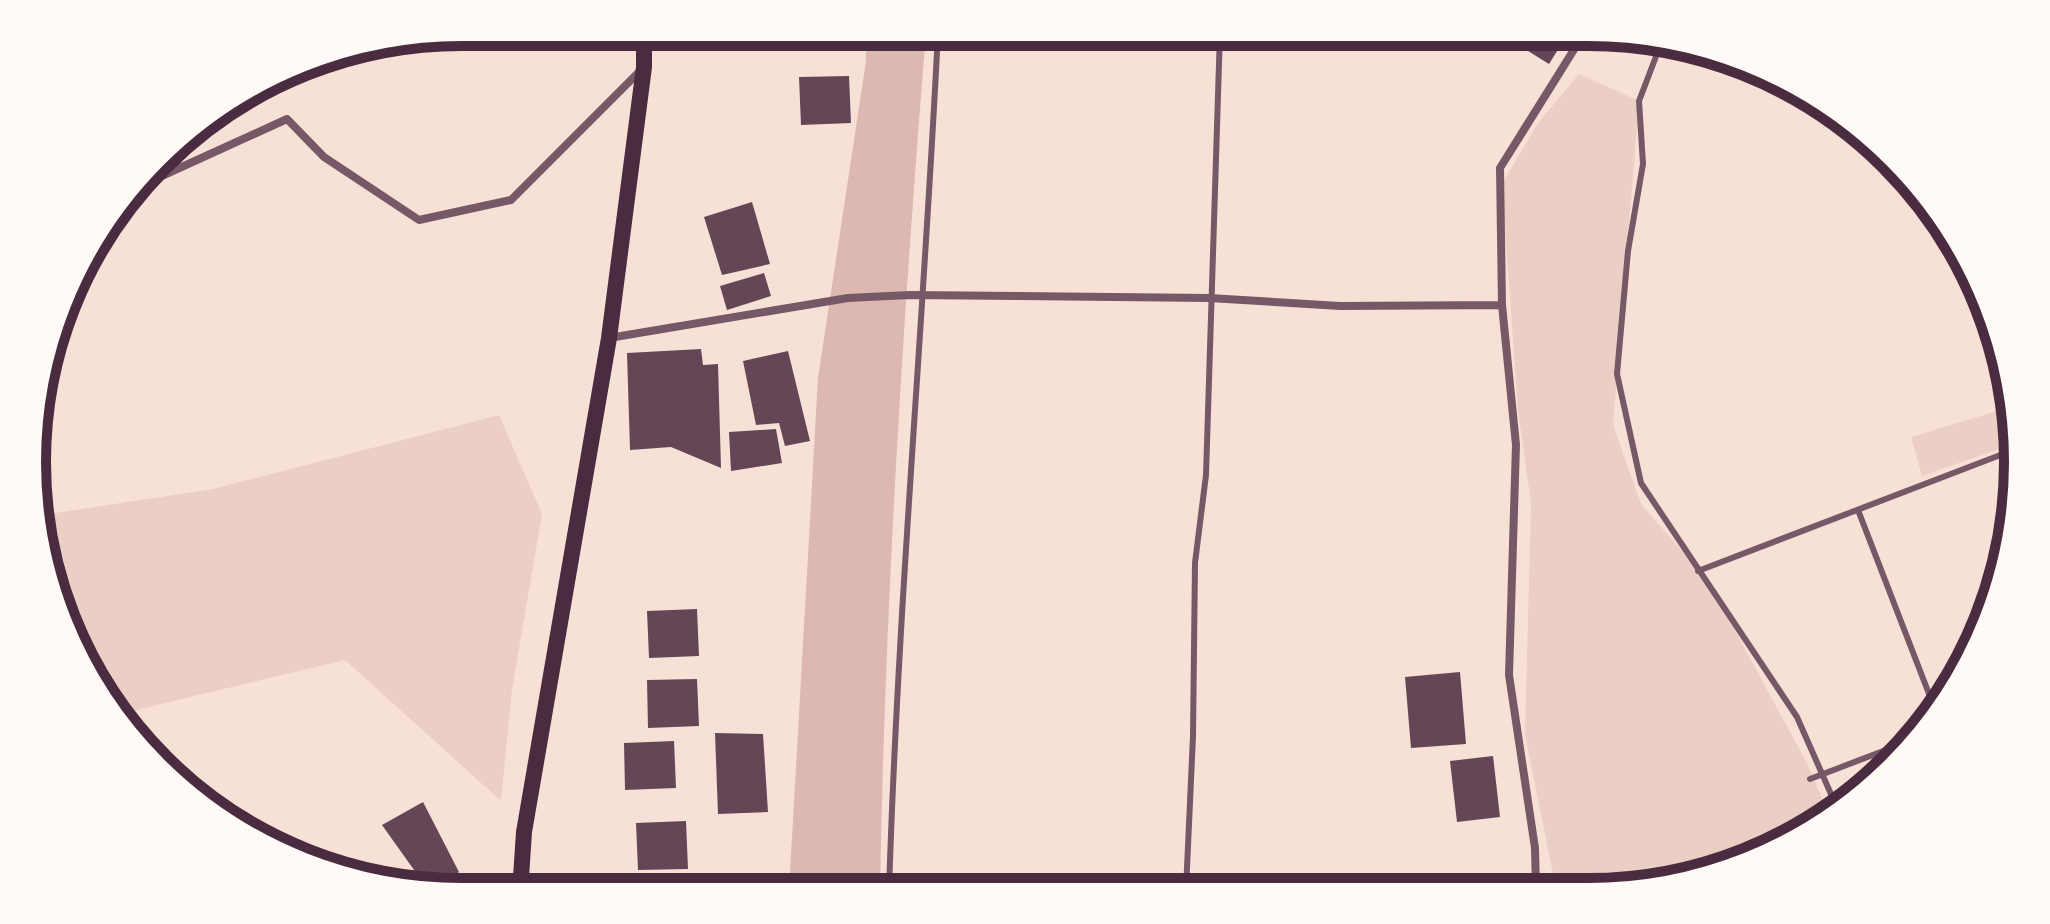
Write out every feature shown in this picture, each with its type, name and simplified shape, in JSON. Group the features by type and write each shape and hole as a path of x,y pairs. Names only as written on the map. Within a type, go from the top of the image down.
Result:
{"main road":[{"path":"521,878 524,832 609,338 644,67 644,46"}],"street":[{"path":"1536,878 1535,848 1509,675 1516,445 1502,305 1500,168 1576,46"},
{"path":"159,177 287,119 324,157 419,220 511,200 644,67"},
{"path":"609,338 848,298 910,295 1209,298 1340,306 1502,305"}],"lane":[{"path":"889,878 896,690 925,296 937,46"},
{"path":"1187,878 1193,736 1195,563 1206,475 1209,298 1219,46"},
{"path":"1658,52 1639,101 1643,164 1628,251 1617,374 1641,483 1797,717 1833,798"},
{"path":"1698,571 2004,454"},
{"path":"1858,510 1931,698"},
{"path":"1810,779 1889,748"}],"shaded area":[{"path":"866,46 925,46 896,461 880,878 790,878 818,378"},
{"path":"1579,74 1639,101 1613,425 1641,504 1691,561 1725,612 1808,765 1824,804 1747,846 1669,870 1615,877 1554,878 1525,735 1531,503 1518,411 1502,184 1538,123"},
{"path":"2000,410 2003,448 1922,476 1911,437"},
{"path":"499,415 542,514 512,690 501,801 345,660 130,712 89,646 68,596 54,543 47,485 55,513 213,489"}],"building":[{"path":"1520,46 1560,46 1549,64"},
{"path":"849,76 851,123 801,125 799,77"},
{"path":"752,202 770,264 722,275 704,217"},
{"path":"764,273 771,296 727,310 720,286"},
{"path":"701,349 703,365 718,364 721,468 671,447 630,450 627,353"},
{"path":"788,351 810,441 785,446 779,423 756,425 743,361"},
{"path":"776,429 782,463 731,471 729,432"},
{"path":"697,609 699,656 649,658 647,611"},
{"path":"1460,672 1466,744 1411,748 1405,677"},
{"path":"697,679 699,726 648,728 647,680"},
{"path":"715,733 763,734 768,812 718,814"},
{"path":"674,741 676,788 625,790 624,743"},
{"path":"1493,756 1500,817 1457,822 1450,761"},
{"path":"423,802 459,872 450,878 418,875 382,825"},
{"path":"686,821 688,869 638,870 636,823"}]}
